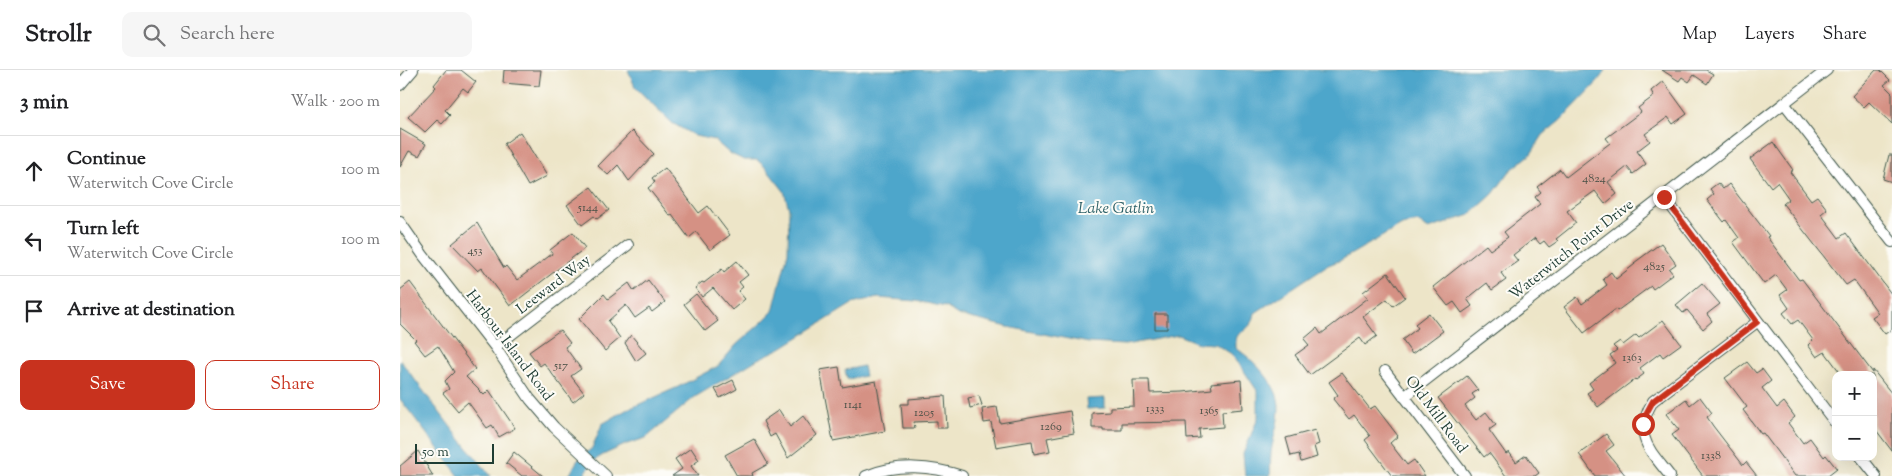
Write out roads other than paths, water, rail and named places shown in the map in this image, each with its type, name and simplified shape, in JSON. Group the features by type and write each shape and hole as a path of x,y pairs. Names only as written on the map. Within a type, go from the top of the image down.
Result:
{"street":[{"path":"400,85 413,70"},
{"name":"Waterwitch Point Drive","path":"1404,396 1827,70"},
{"path":"1784,103 1892,242"},
{"path":"1664,197 1832,419"},
{"name":"Harbour Island Road","path":"400,222 422,255 495,347 530,398 554,427 606,476"},
{"path":"1880,226 1892,227"},
{"name":"Leeward Way","path":"495,347 628,245"},
{"path":"1670,476 1646,442 1643,424 1653,401 1757,322"},
{"name":"Old Mill Road","path":"1385,371 1465,476"},
{"path":"1864,461 1876,476"},
{"path":"866,476 906,466 944,470 962,476"}],"water":[{"name":"Lake Gatlin","path":"628,70 1606,70 1594,86 1561,120 1543,135 1531,154 1510,171 1493,194 1470,215 1429,229 1417,222 1402,225 1341,260 1326,266 1255,313 1251,324 1236,338 1236,348 1249,358 1267,377 1278,399 1279,412 1271,453 1270,476 1245,476 1243,454 1258,418 1258,392 1236,359 1215,344 1198,343 1178,335 1125,345 1089,343 958,315 946,307 916,301 878,298 852,304 781,348 758,359 695,397 646,438 627,444 595,460 585,473 585,476 569,476 577,461 592,448 602,424 626,410 678,387 718,366 736,345 773,311 788,252 789,209 784,191 764,166 757,160 744,160 729,153 714,140 695,136 672,123 635,87"},
{"path":"400,360 453,430 491,476 459,476 400,399"},
{"path":"863,366 865,376 847,379 845,370"},
{"path":"1105,398 1105,408 1087,409 1086,399"}]}
